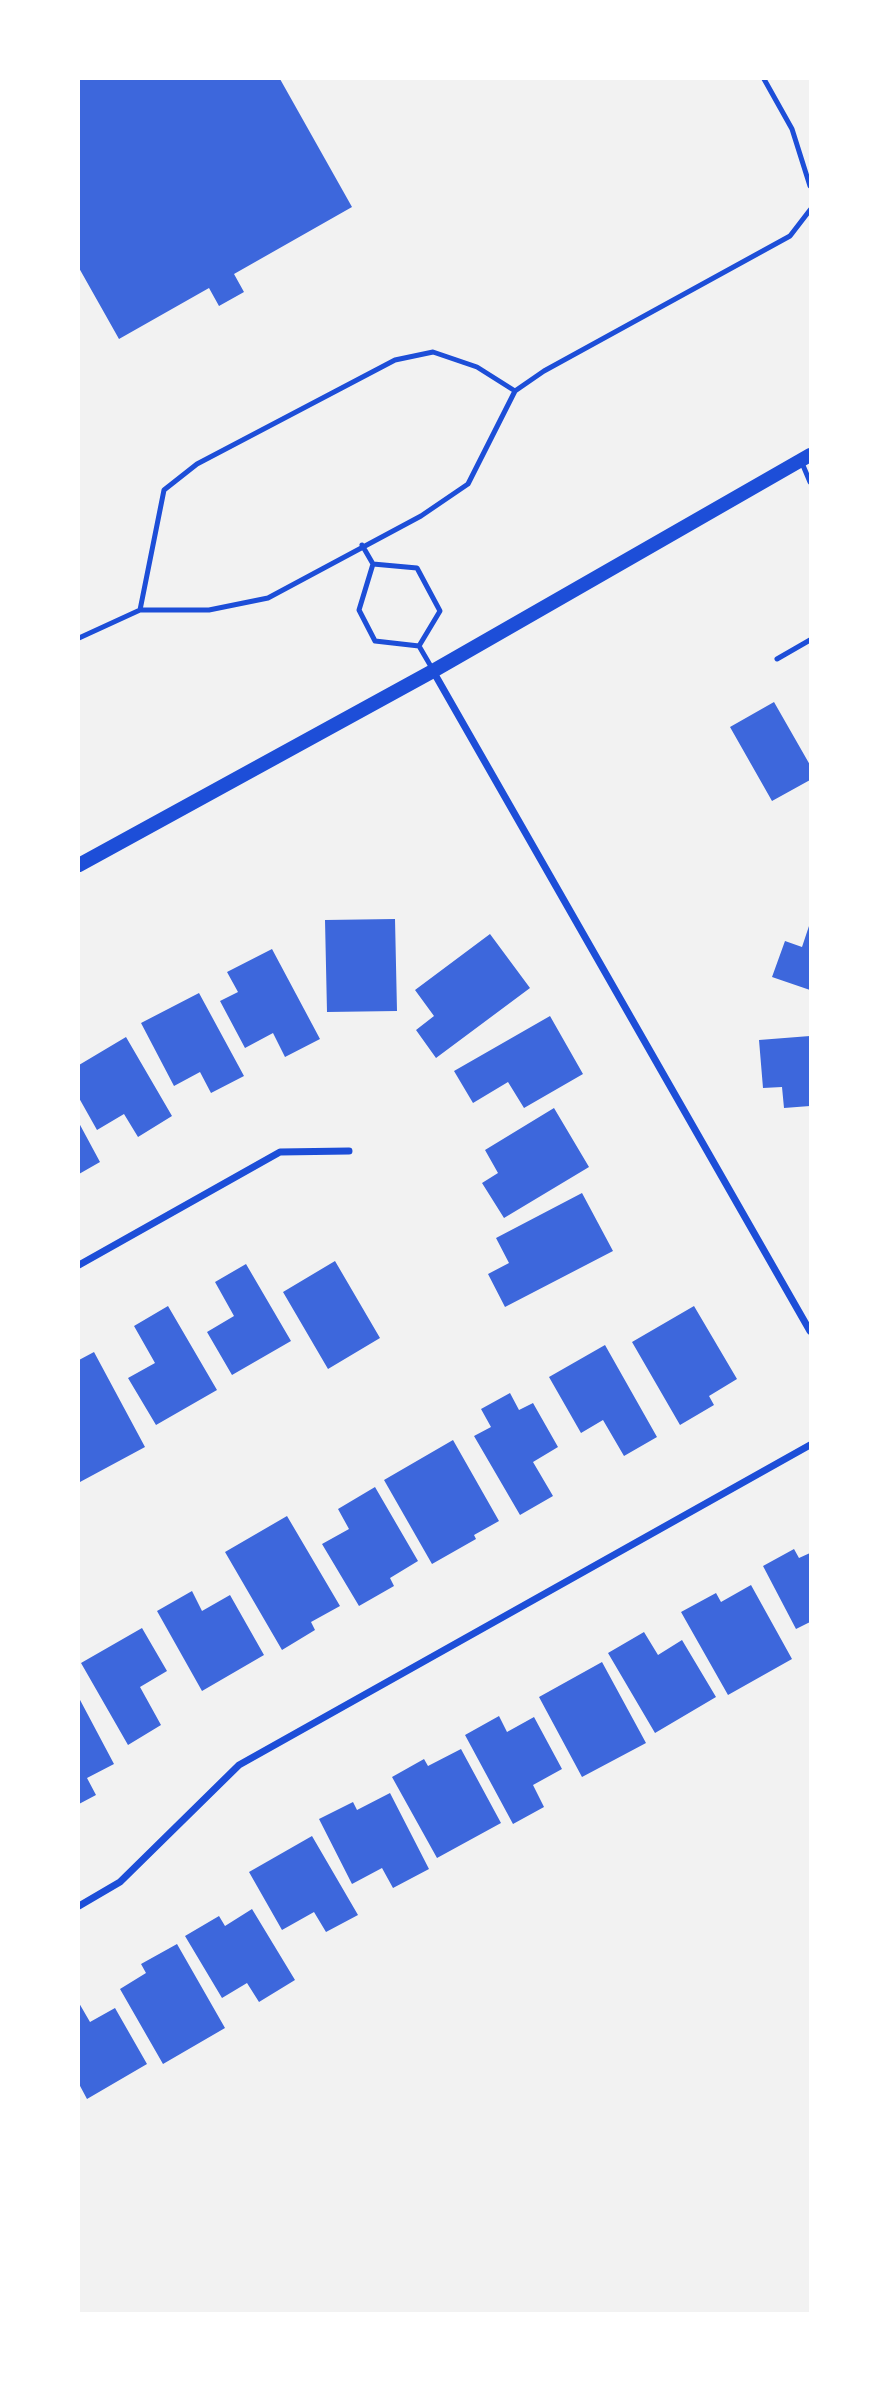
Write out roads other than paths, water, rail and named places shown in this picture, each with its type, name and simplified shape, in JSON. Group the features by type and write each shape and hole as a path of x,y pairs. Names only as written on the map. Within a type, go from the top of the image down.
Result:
{"main road":[{"path":"79,865 433,671 805,457"}],"street":[{"path":"433,671 810,1331"},
{"path":"79,1265 279,1152 349,1151"},
{"path":"79,1906 120,1882 239,1765 810,1445"}],"lane":[{"path":"764,79 792,129 810,186"},
{"path":"79,638 140,610 209,611 268,598 362,545 421,516 468,484 514,391 544,371 790,236 810,210"},
{"path":"140,610 164,489 197,464 395,360 433,352 477,367 514,391"},
{"path":"805,457 810,482"},
{"path":"362,545 373,564 359,610 375,641 419,646"},
{"path":"373,564 417,568 440,611 419,646"},
{"path":"777,659 810,640"},
{"path":"419,646 433,671"}]}
